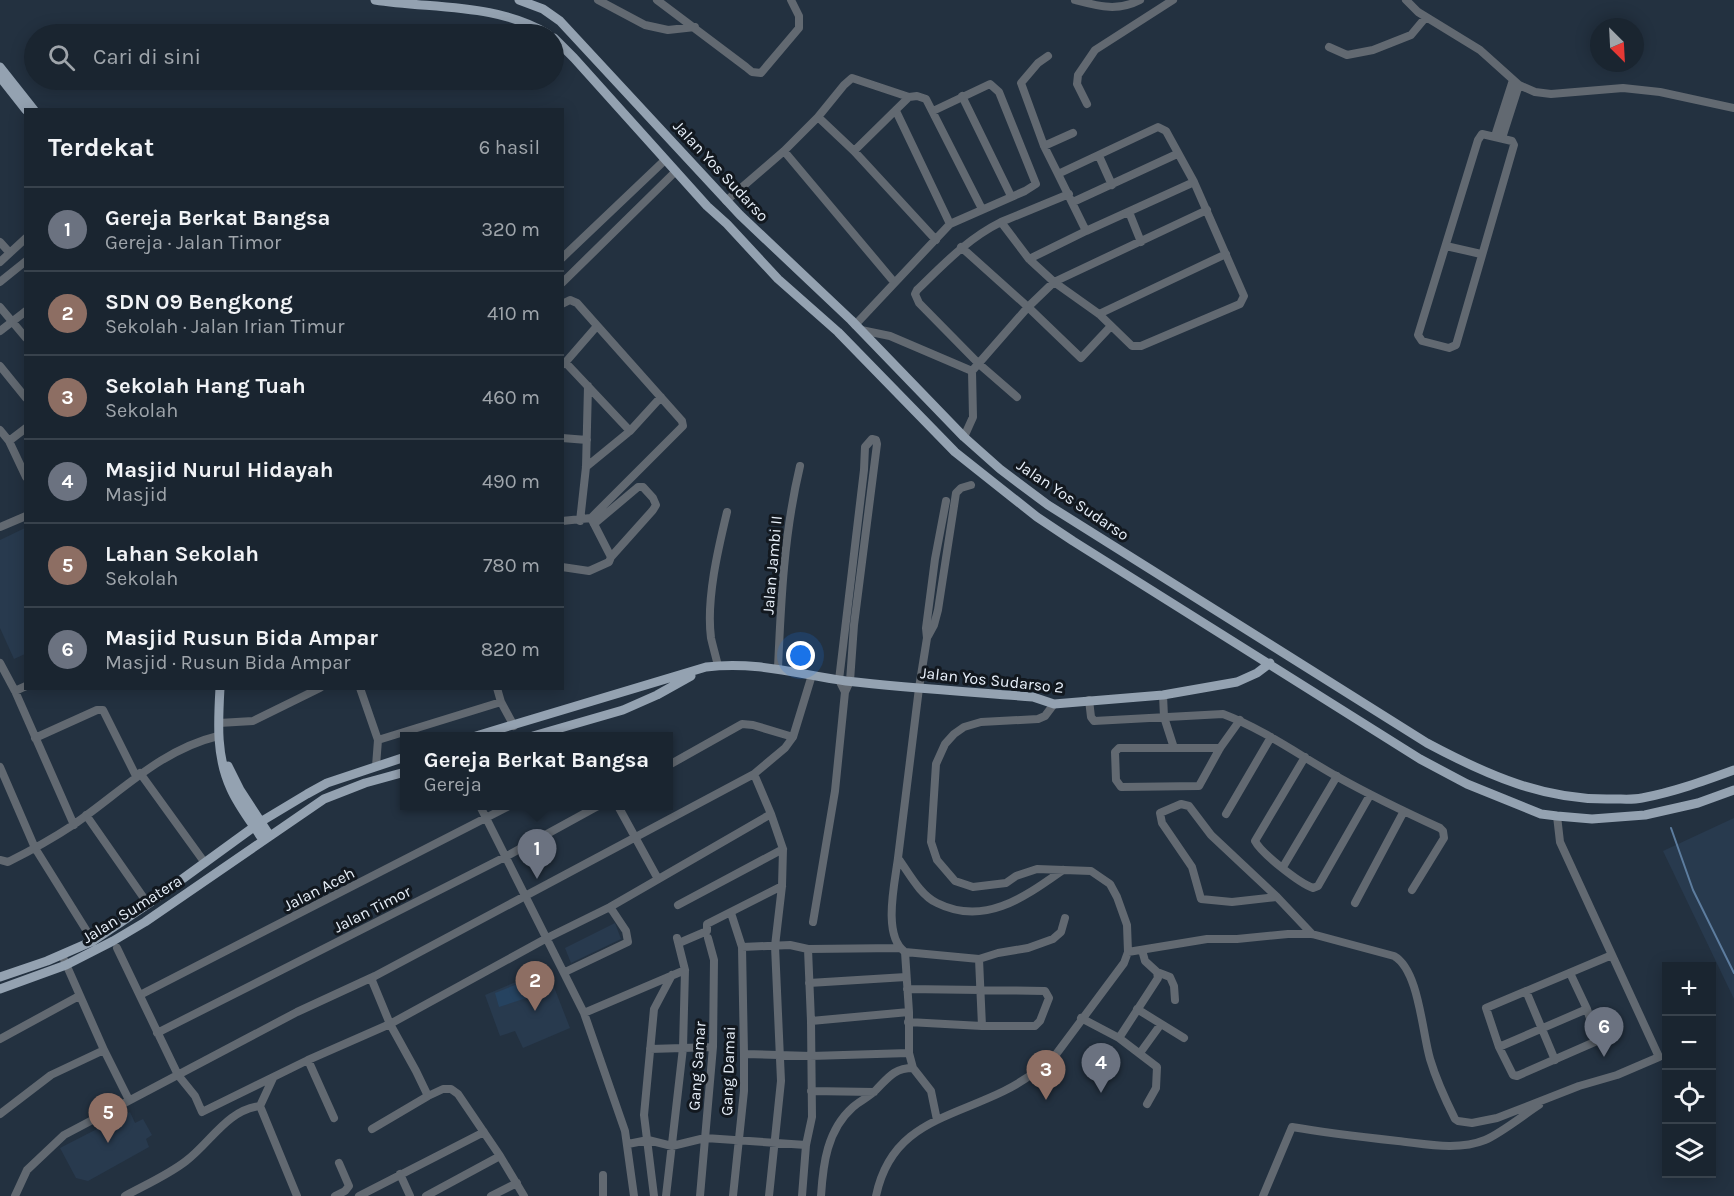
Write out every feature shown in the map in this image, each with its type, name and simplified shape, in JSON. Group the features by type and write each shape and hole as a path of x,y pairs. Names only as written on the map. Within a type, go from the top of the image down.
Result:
{"main road":[{"path":"375,0 497,14 528,24"},
{"name":"Jalan Yos Sudarso","path":"519,0 543,9 563,24"},
{"name":"Jalan Yos Sudarso","path":"564,25 726,201 858,328 964,437 1006,474 1048,505 1427,743 1474,768 1520,786 1586,800 1629,799 1692,786 1734,770"},
{"name":"Jalan Yos Sudarso","path":"564,48 707,206 778,279 838,332 955,452 1037,517 1073,541 1420,759 1467,784 1541,814 1592,819 1632,816 1698,803 1734,790"},
{"path":"0,67 25,108"},
{"path":"0,77 32,108"},
{"path":"685,181 698,169"},
{"path":"727,224 740,214"},
{"path":"996,486 1006,474"},
{"path":"1073,541 1081,525"},
{"name":"Jalan Yos Sudarso 2","path":"505,732 514,726 706,667 739,665 778,668 839,680 1033,697 1054,704 1163,695 1237,682 1257,673 1270,663"},
{"name":"Jalan Yos Sudarso 2","path":"547,732 623,710 657,695 706,667"},
{"path":"220,690 221,723 228,765 266,838 306,810 335,794 400,774"},
{"path":"226,690 218,736 221,760 231,789 258,824"},
{"path":"258,824 327,783 400,759"},
{"path":"1629,799 1632,816"},
{"name":"Jalan Sumatera","path":"0,977 62,955 93,941 258,824"},
{"name":"Jalan Sumatera","path":"0,989 66,964 113,941 145,922 266,838"}],"street":[{"path":"598,0 645,26 668,30 695,27"},
{"path":"658,0 753,72 761,73 799,28 799,16 790,0"},
{"path":"1075,0 1105,8 1116,8 1140,0"},
{"path":"1087,104 1077,84 1078,75 1095,50 1173,0"},
{"path":"1406,1 1426,17 1480,50 1516,82 1535,92 1551,94 1623,88 1660,92 1734,108"},
{"path":"1329,47 1347,56 1373,50 1411,35 1426,17"},
{"path":"1048,56 1038,63 1021,83 1044,146 1086,231"},
{"path":"726,201 784,152 852,78 909,97 917,96 926,99 981,209"},
{"path":"1499,137 1516,82"},
{"path":"933,111 990,84 999,92 1036,184 950,224 894,282 858,328 890,336 972,371"},
{"path":"962,96 1011,196"},
{"path":"854,151 909,97"},
{"path":"896,111 950,224"},
{"path":"818,117 854,151 936,240"},
{"path":"1001,222 1029,259 1054,282 1099,314 1132,346 1141,346 1240,304 1244,296 1194,182 1166,130 1158,127 1058,174"},
{"path":"1044,146 1073,133"},
{"path":"1486,134 1512,141 1514,145 1456,345 1449,348 1422,341 1418,335 1446,246 1480,136 1486,134"},
{"path":"784,152 894,282"},
{"path":"1017,397 979,364 919,303 915,294 917,290 975,236 1001,222 1112,185 1178,154"},
{"path":"1099,156 1112,185"},
{"path":"564,256 665,160"},
{"path":"564,281 676,171"},
{"path":"1029,259 1194,182"},
{"path":"964,437 973,417 972,371 1028,307 1054,282 1207,210"},
{"path":"1129,212 1141,242"},
{"path":"0,262 24,240"},
{"path":"0,242 9,252"},
{"path":"1446,246 1481,254"},
{"path":"962,248 1081,358 1111,326"},
{"path":"1099,314 1226,254"},
{"path":"0,282 24,263"},
{"path":"564,270 570,276"},
{"path":"564,303 570,300 577,303 682,421 683,426 593,521"},
{"path":"0,308 24,336"},
{"path":"0,331 24,313"},
{"path":"597,326 564,363 630,431"},
{"path":"0,366 24,396"},
{"path":"580,521 586,467 588,386"},
{"path":"586,467 630,431 661,397"},
{"path":"0,430 9,441 24,473"},
{"path":"9,441 24,430"},
{"path":"564,438 587,440"},
{"path":"813,922 835,791 845,692 850,681 854,625 877,444 877,441 872,439 865,447 839,680 845,692"},
{"name":"Jalan Jambi II","path":"778,668 785,552 792,501 800,466"},
{"path":"927,638 934,626 938,610 956,493 961,488 971,485"},
{"path":"564,520 593,521 638,487 643,487 655,502 653,510 609,562 590,571 564,567"},
{"path":"937,1120 931,1091 913,1068 909,1053 909,1012 903,950 893,934 892,919 927,638 926,628 935,559 946,501"},
{"path":"718,666 711,637 711,609 720,542 727,512"},
{"path":"0,527 24,517"},
{"path":"593,521 611,557"},
{"path":"0,663 74,825"},
{"path":"15,1196 27,1170 64,1135 297,1012 371,978 754,774 760,766 785,748 793,737 812,675"},
{"path":"15,692 24,687"},
{"path":"221,723 253,721 316,690"},
{"path":"361,690 378,740 376,766"},
{"path":"498,690 501,702 514,726"},
{"path":"1163,695 1164,717 1174,748"},
{"path":"1089,700 1091,717 1094,722 1223,714 1240,720 1370,795 1440,828 1444,838 1412,890"},
{"path":"404,732 501,702"},
{"path":"876,1196 879,1180 891,1155 912,1134 937,1120 1006,1090 1057,1053 1081,1018 1114,978 1128,952 1127,926 1117,897 1110,884 1091,871 1037,869 1016,876 1006,883 987,886 962,885 944,870 932,842 936,764 945,744 964,727 981,722 1041,718 1054,704"},
{"path":"35,738 97,710 103,710 138,775 205,863"},
{"path":"1220,748 1117,749 1116,780 1119,786 1199,786 1220,748 1240,720"},
{"path":"673,763 742,724 793,737"},
{"path":"378,740 400,733"},
{"path":"0,860 8,862 36,848 74,825 138,775 185,747 218,736"},
{"path":"1226,814 1271,737"},
{"path":"1305,757 1256,838 1256,843 1263,852 1301,883 1312,888 1318,886 1370,795"},
{"path":"0,767 36,848 93,941"},
{"path":"754,774 783,849 776,946 781,1081 769,1196"},
{"path":"1283,867 1336,776"},
{"path":"1276,897 1232,902 1201,899 1192,867 1162,823 1160,813 1180,804 1189,806 1211,836 1276,897 1312,934"},
{"path":"482,810 584,1013 627,1144 634,1196"},
{"name":"Jalan Aceh","path":"140,995 501,810"},
{"name":"Jalan Timor","path":"157,1033 505,857 591,810"},
{"path":"620,810 658,879"},
{"path":"1355,903 1404,811"},
{"path":"117,948 178,1076 195,1096 202,1112 308,1060 390,1024 610,906 771,814"},
{"path":"86,815 148,904"},
{"path":"1128,952 1207,939 1312,934 1394,956 1400,959 1413,987 1434,1072 1452,1112 1458,1121 1472,1123 1497,1118 1579,1086 1617,1075 1659,1057 1560,842 1557,816"},
{"path":"678,905 783,849"},
{"path":"898,858 916,884 936,903 976,912 992,910 1018,899 1063,870"},
{"path":"666,1196 683,1048 685,970 678,940 707,931 707,924 782,886"},
{"path":"565,972 628,942 626,931 610,906"},
{"name":"Gang Damai","path":"731,913 742,948 744,1054 744,1091 734,1196"},
{"path":"742,948 796,945 808,950 903,950 980,959 998,952 1028,948 1053,939 1061,932 1065,918"},
{"name":"Gang Samar","path":"700,1196 714,1047 714,960 708,938"},
{"path":"802,1196 806,1145 812,1117 812,1021 808,950"},
{"path":"1142,950 1145,961 1157,972 1170,977 1174,986 1175,1000"},
{"path":"62,955 129,1100"},
{"path":"1570,973 1587,1009 1597,1041 1515,1076 1499,1047 1486,1008 1612,955"},
{"path":"980,959 982,1026"},
{"path":"584,1013 685,970"},
{"path":"1119,1038 1158,978 1157,972"},
{"path":"654,1196 644,1115 654,1009 672,975"},
{"path":"809,983 906,977"},
{"path":"371,978 390,1024 428,1096"},
{"path":"906,989 1045,991 1050,998 1040,1021 1035,1026 908,1022"},
{"path":"1526,991 1555,1060"},
{"path":"0,1040 79,996"},
{"path":"1137,1009 1184,1038"},
{"path":"1499,1047 1587,1009"},
{"path":"812,1021 909,1012"},
{"path":"1081,1018 1119,1038 1157,1067 1156,1088 1147,1104"},
{"path":"1140,1053 1161,1024"},
{"path":"650,1049 714,1047"},
{"path":"0,1114 51,1075 104,1050"},
{"path":"744,1054 811,1056 909,1053"},
{"path":"308,1060 334,1118"},
{"path":"821,1196 822,1171 832,1135 853,1108 874,1092 896,1070 913,1068"},
{"path":"273,1078 260,1106 297,1196"},
{"path":"372,1129 428,1096 443,1089 455,1090 524,1196"},
{"path":"811,1091 874,1092"},
{"path":"1263,1196 1292,1127 1366,1137 1461,1145 1492,1137 1554,1095"},
{"path":"125,1196 185,1162 208,1138 238,1113 248,1107 260,1106"},
{"path":"359,1196 484,1132"},
{"path":"627,1144 648,1140 672,1146 705,1137 806,1145"},
{"path":"426,1196 500,1156"},
{"path":"335,1196 345,1191 348,1186 339,1163"},
{"path":"400,1174 410,1196"},
{"path":"603,1175 603,1196"},
{"path":"491,1196 517,1183"}],"shaded area":[{"path":"24,528 24,654 14,659 0,628 0,540"},
{"path":"1734,818 1734,999 1663,851"},
{"path":"615,923 621,939 571,963 565,948"},
{"path":"547,969 570,1028 523,1048 515,1031 500,1036 485,995"},
{"path":"530,979 536,995 499,1007 495,993"},
{"path":"130,1112 135,1123 143,1119 152,1135 146,1139 149,1147 88,1181 76,1178 60,1148"}],"waterway":[{"path":"1671,828 1693,890 1734,973"}],"place":[{"name":"Gereja Berkat Bangsa","path":"537,879"},
{"name":"SDN 09 Bengkong","path":"535,1011"},
{"name":"Masjid Rusun Bida Ampar","path":"1604,1057"},
{"name":"Masjid Nurul Hidayah","path":"1101,1093"},
{"name":"Sekolah Hang Tuah","path":"1046,1100"},
{"name":"Lahan Sekolah","path":"108,1143"}]}
